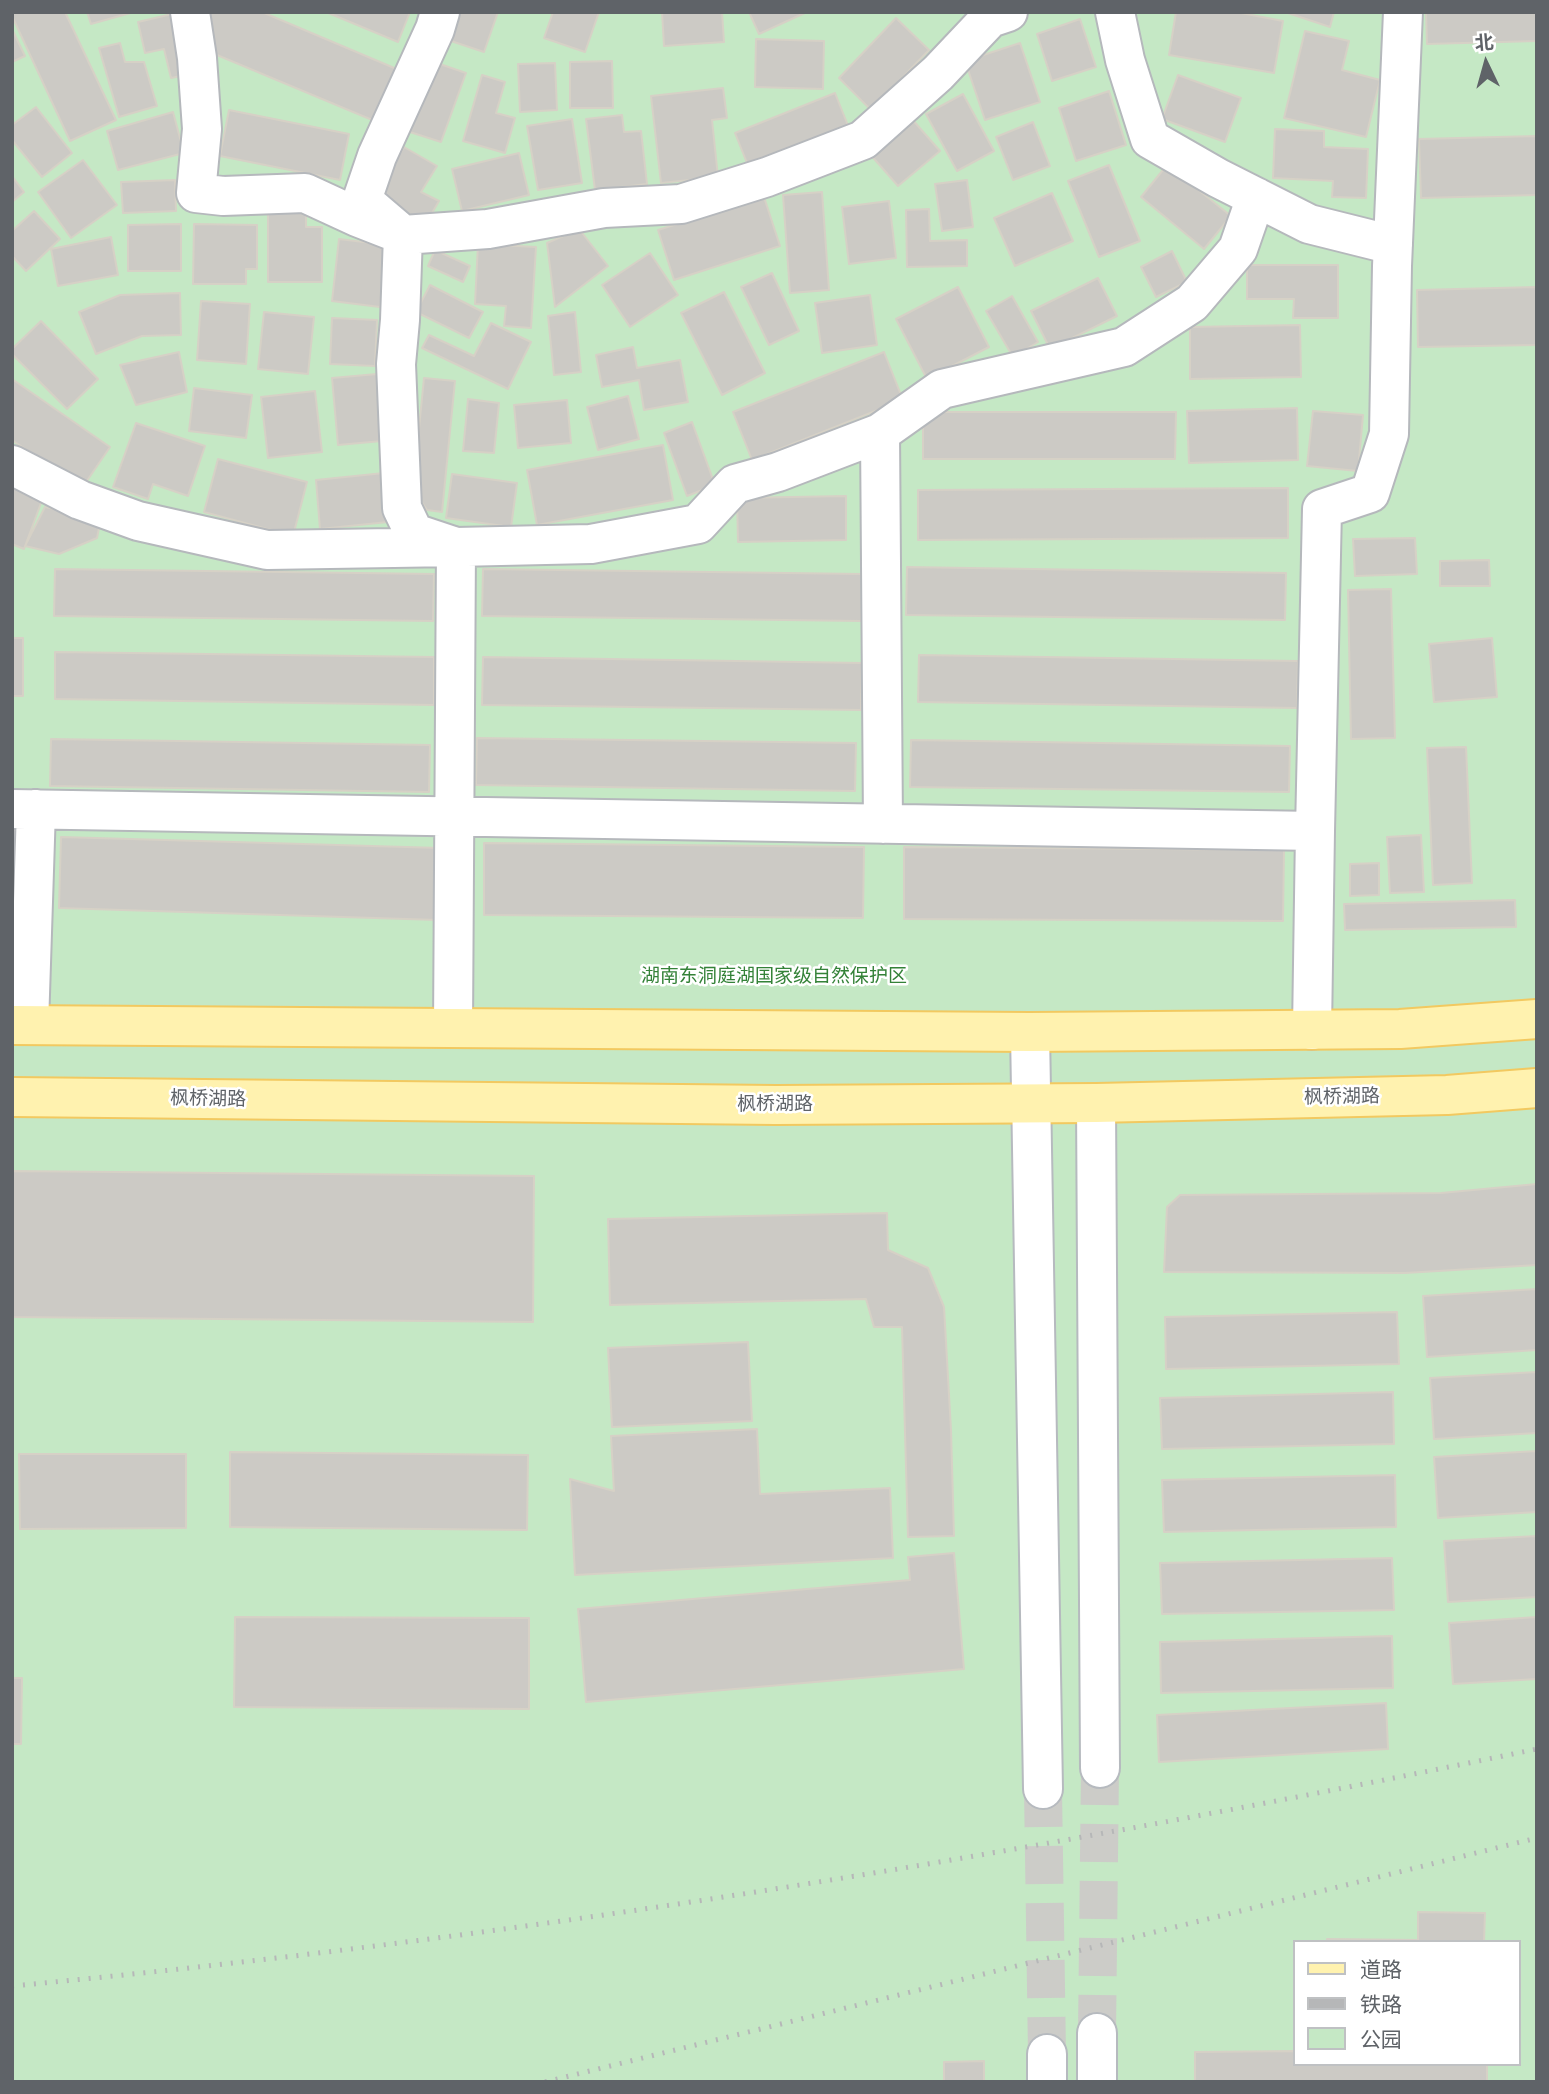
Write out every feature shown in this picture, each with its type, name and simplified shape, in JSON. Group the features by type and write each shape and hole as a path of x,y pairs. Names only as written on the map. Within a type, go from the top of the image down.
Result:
{"main road":[{"path":"21,1025 1030,1032 1401,1029 1537,1019"},
{"name":"枫桥湖路","path":"12,1097 776,1105 1031,1104 1447,1095 1537,1088"}],"street":[{"path":"190,12 197,58 202,129 197,192 223,195 305,192 403,235 488,229 604,208 681,204 768,177 863,139 938,73 990,18 1008,12"},
{"path":"403,235 362,200 377,156 435,29 440,12"},
{"path":"1115,12 1125,60 1150,139 1309,223 1393,245"},
{"path":"1312,1030 1322,509 1370,493 1389,434 1393,245 1403,12"},
{"path":"12,465 80,500 138,521 267,550 591,544 698,524 735,484 778,472 880,433 942,389 1124,347 1192,303 1238,249 1256,197"},
{"path":"403,235 396,364 402,508 414,533 456,547"},
{"path":"880,433 883,824"},
{"path":"453,1028 456,547"},
{"path":"21,1025 24,809 1315,831"},
{"path":"1030,1032 1043,1789"},
{"path":"1096,1103 1100,1768"},
{"path":"1097,2033 1097,2082"}],"green space":[{"name":"湖南东洞庭湖国家级自然保护区","path":"12,12 1537,12 1537,2082 12,2082"}],"building":[{"path":"12,12 65,12 116,120 70,141"},
{"path":"87,12 134,12 91,24"},
{"path":"203,12 262,12 399,70 377,122 205,50"},
{"path":"326,12 410,12 398,42"},
{"path":"458,12 498,12 484,52 448,40"},
{"path":"553,12 599,12 585,52 544,38"},
{"path":"662,12 722,12 724,42 664,46"},
{"path":"749,12 807,12 759,34"},
{"path":"1176,12 1236,12 1283,21 1274,73 1169,55"},
{"path":"1285,12 1334,12 1330,27"},
{"path":"1426,12 1537,12 1537,41 1427,44"},
{"path":"172,14 186,75 171,78 164,49 145,53 138,22"},
{"path":"896,18 929,50 871,110 839,78"},
{"path":"1080,19 1096,67 1052,81 1037,34"},
{"path":"12,29 25,56 12,62"},
{"path":"1305,31 1349,41 1342,70 1380,80 1366,137 1284,118"},
{"path":"756,39 824,41 823,89 755,87"},
{"path":"120,43 125,62 144,62 157,106 119,117 99,48"},
{"path":"1020,43 1040,102 985,120 965,61"},
{"path":"612,61 613,108 570,108 570,62"},
{"path":"434,62 466,73 441,142 410,132"},
{"path":"555,63 557,110 520,112 518,64"},
{"path":"482,75 505,82 496,113 515,118 505,153 463,141"},
{"path":"1178,75 1241,98 1225,142 1162,119"},
{"path":"723,88 727,118 712,120 718,177 661,183 651,96"},
{"path":"1109,91 1126,145 1076,161 1059,108"},
{"path":"835,93 849,128 749,168 735,133"},
{"path":"963,94 994,151 957,171 926,114"},
{"path":"36,107 72,153 42,177 12,140 12,125"},
{"path":"229,110 349,134 340,180 220,156"},
{"path":"173,112 184,153 118,170 107,131"},
{"path":"622,115 624,132 641,131 647,184 595,190 586,119"},
{"path":"911,118 940,151 898,186 869,153"},
{"path":"572,119 582,183 538,190 527,126"},
{"path":"1033,122 1050,166 1013,180 996,137"},
{"path":"1275,129 1324,131 1324,147 1368,149 1366,198 1332,197 1333,181 1273,178"},
{"path":"1537,136 1537,195 1421,198 1419,139"},
{"path":"404,147 437,166 421,192 439,201 425,225 375,196"},
{"path":"519,153 529,195 462,211 452,169"},
{"path":"83,160 117,205 71,238 38,192"},
{"path":"1109,165 1140,241 1099,257 1068,181"},
{"path":"1167,165 1231,216 1204,249 1141,197"},
{"path":"12,176 24,192 12,202"},
{"path":"175,180 176,211 123,213 121,182"},
{"path":"967,180 973,227 942,231 935,184"},
{"path":"822,192 829,290 790,293 783,195"},
{"path":"1052,193 1073,241 1015,266 994,218"},
{"path":"764,197 780,246 674,280 658,230"},
{"path":"889,201 896,258 849,264 842,207"},
{"path":"929,209 930,241 967,240 967,266 907,267 906,210"},
{"path":"34,211 60,239 26,271 12,256 12,231"},
{"path":"268,212 306,212 306,227 322,227 322,282 268,282"},
{"path":"181,224 181,271 128,271 128,225"},
{"path":"194,224 257,225 257,269 246,269 246,284 193,284"},
{"path":"579,229 608,266 555,307 547,243"},
{"path":"111,237 118,275 58,286 51,249"},
{"path":"339,239 388,245 380,307 332,301"},
{"path":"478,244 536,247 531,328 504,326 506,306 475,304"},
{"path":"435,250 470,266 463,282 428,266"},
{"path":"1172,251 1187,282 1156,297 1141,267"},
{"path":"650,253 678,295 630,327 602,285"},
{"path":"1247,265 1338,265 1338,318 1293,318 1294,299 1247,299"},
{"path":"772,273 799,331 769,345 741,287"},
{"path":"1098,278 1117,316 1050,349 1031,311"},
{"path":"430,285 483,312 469,338 416,312"},
{"path":"958,287 989,347 927,379 896,319"},
{"path":"1537,287 1537,345 1418,347 1417,290"},
{"path":"724,292 765,373 722,395 681,313"},
{"path":"180,293 181,335 142,336 96,354 79,312 120,295"},
{"path":"870,295 877,345 822,353 815,303"},
{"path":"1012,296 1038,342 1013,357 986,311"},
{"path":"201,301 250,304 246,364 197,360"},
{"path":"264,312 314,317 308,374 258,369"},
{"path":"575,312 581,372 554,375 548,316"},
{"path":"332,318 377,320 375,366 330,364"},
{"path":"41,321 98,379 67,409 12,354 12,349"},
{"path":"491,323 531,342 508,389 422,348 429,335 474,356"},
{"path":"1300,325 1301,377 1190,379 1190,327"},
{"path":"633,347 637,368 680,360 688,402 644,410 639,380 602,387 596,355"},
{"path":"179,352 187,392 136,405 120,365"},
{"path":"884,352 903,400 752,460 733,412"},
{"path":"377,374 382,441 338,445 332,378"},
{"path":"424,378 455,381 442,512 427,510 413,489"},
{"path":"12,379 110,447 82,488 12,440"},
{"path":"194,388 252,395 246,438 189,431"},
{"path":"315,391 322,452 268,458 261,397"},
{"path":"628,396 639,439 598,450 587,407"},
{"path":"468,399 499,403 494,453 463,451"},
{"path":"567,400 571,443 518,448 514,405"},
{"path":"1297,408 1298,460 1189,463 1187,411"},
{"path":"1313,411 1363,415 1358,471 1307,466"},
{"path":"923,412 1176,412 1175,459 923,459"},
{"path":"692,422 715,485 687,496 664,433"},
{"path":"136,423 205,446 188,496 153,484 148,499 113,487"},
{"path":"663,445 673,500 537,525 527,470"},
{"path":"218,459 307,482 293,536 204,512"},
{"path":"12,471 48,484 24,549 12,544"},
{"path":"384,473 388,522 320,529 316,480"},
{"path":"452,474 517,483 511,527 446,518"},
{"path":"1288,488 1288,538 918,540 918,490"},
{"path":"846,496 846,540 738,542 737,498"},
{"path":"45,507 101,518 97,538 59,554 25,546"},
{"path":"1415,538 1417,574 1355,576 1353,539"},
{"path":"1489,560 1490,586 1440,586 1440,561"},
{"path":"907,567 1286,573 1285,620 906,615"},
{"path":"55,569 434,574 433,621 54,616"},
{"path":"483,569 862,574 861,621 482,616"},
{"path":"1391,589 1395,738 1351,739 1348,590"},
{"path":"12,638 23,638 23,696 12,696"},
{"path":"1492,638 1497,697 1434,702 1429,644"},
{"path":"55,652 434,657 434,705 55,699"},
{"path":"919,655 1298,661 1297,708 918,702"},
{"path":"483,657 862,663 861,710 482,705"},
{"path":"477,738 856,743 855,791 476,785"},
{"path":"51,739 430,745 429,792 50,786"},
{"path":"911,740 1290,746 1289,792 910,787"},
{"path":"1466,747 1472,883 1433,885 1427,748"},
{"path":"12,823 18,823 16,906 12,906"},
{"path":"1421,835 1424,892 1390,893 1387,837"},
{"path":"61,837 441,848 438,920 59,908"},
{"path":"484,843 864,847 863,918 484,915"},
{"path":"904,847 1284,850 1283,921 904,919"},
{"path":"1379,863 1379,895 1350,896 1350,864"},
{"path":"1515,900 1516,927 1345,930 1344,904"},
{"path":"12,1171 534,1176 533,1322 12,1317"},
{"path":"1537,1184 1537,1265 1405,1273 1164,1272 1167,1207 1180,1195 1441,1193"},
{"path":"887,1213 888,1250 928,1268 944,1307 954,1536 908,1537 902,1327 874,1327 866,1299 610,1305 608,1219"},
{"path":"1537,1289 1537,1350 1427,1357 1423,1296"},
{"path":"1397,1312 1399,1364 1166,1369 1165,1317"},
{"path":"748,1342 752,1421 612,1427 608,1348"},
{"path":"1537,1372 1537,1433 1434,1439 1430,1378"},
{"path":"1393,1392 1394,1444 1162,1449 1160,1398"},
{"path":"757,1429 760,1494 890,1488 893,1558 575,1575 570,1479 614,1491 611,1436"},
{"path":"1537,1451 1537,1512 1438,1518 1434,1457"},
{"path":"230,1452 528,1455 527,1530 230,1527"},
{"path":"19,1454 186,1454 186,1528 20,1529"},
{"path":"1395,1475 1396,1527 1164,1532 1162,1480"},
{"path":"1537,1536 1537,1597 1448,1602 1444,1541"},
{"path":"954,1553 964,1669 586,1702 578,1609 910,1580 908,1557"},
{"path":"1392,1558 1394,1610 1162,1614 1160,1563"},
{"path":"235,1617 529,1618 529,1709 234,1707"},
{"path":"1537,1617 1537,1679 1453,1684 1449,1623"},
{"path":"1392,1636 1393,1688 1161,1693 1160,1642"},
{"path":"12,1678 22,1678 21,1744 12,1744"},
{"path":"1386,1703 1388,1749 1159,1762 1157,1715"},
{"path":"1418,1912 1485,1913 1484,1940 1418,1940"},
{"path":"1327,1939 1418,1940 1327,1940"},
{"path":"1294,2051 1294,2066 1487,2066 1487,2082 1195,2082 1195,2052"},
{"path":"984,2061 984,2082 944,2082 944,2062"}],"tunnel":[{"path":"1097,2033 1100,1768"},
{"path":"1043,1789 1047,2054"}],"railway":[{"path":"12,1986 396,1943 778,1888 1158,1823 1537,1749"},
{"path":"545,2082 1537,1838"}]}
